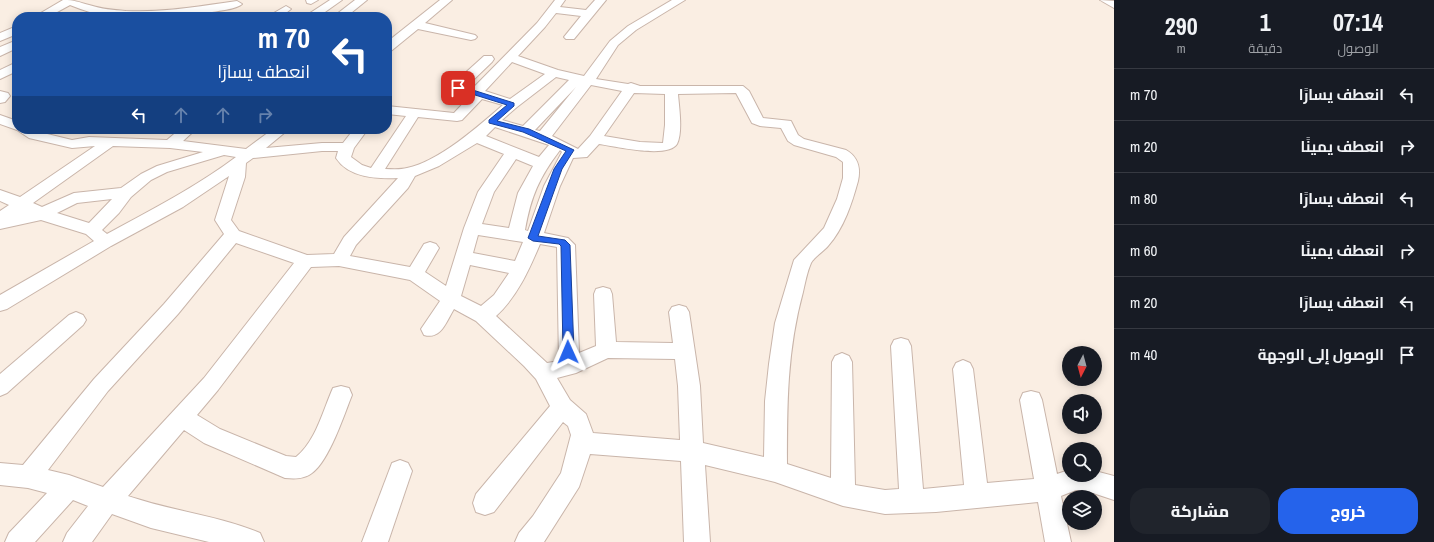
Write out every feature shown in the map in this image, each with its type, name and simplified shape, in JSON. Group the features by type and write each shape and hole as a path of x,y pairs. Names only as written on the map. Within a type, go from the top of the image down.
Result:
{"street":[{"path":"48,12 68,0 93,9 112,12"},
{"path":"318,12 337,0"},
{"path":"346,12 362,0"},
{"path":"392,44 447,0"},
{"path":"570,37 588,14 602,0"},
{"path":"526,131 583,80 597,66 614,44 632,28 680,0"},
{"path":"1105,0 1114,5"},
{"path":"392,110 457,117 510,57 542,25 557,4 588,14"},
{"path":"174,12 236,6"},
{"path":"87,12 93,9"},
{"path":"281,12 286,9"},
{"path":"417,25 471,37"},
{"path":"0,38 12,32"},
{"path":"0,52 12,48"},
{"path":"510,57 554,73 583,80 650,91 671,89 738,89 742,91 757,120 760,122 782,122 786,124 793,137 797,140 814,147 845,155 851,161 851,178 845,199 830,230 822,242 803,260 785,323 778,386 775,471"},
{"path":"488,59 458,87 512,104"},
{"path":"0,75 12,69"},
{"path":"357,134 347,147 343,158 357,168 374,174 409,173 434,163 476,137 512,104 554,73"},
{"path":"543,137 583,80"},
{"path":"492,122 543,137 576,154 582,154 595,140 631,87"},
{"path":"595,140 640,146 668,146 670,142 672,118 671,89"},
{"path":"0,95 3,96 0,99"},
{"path":"374,174 415,112"},
{"path":"0,119 12,124"},
{"path":"32,134 72,144 84,142 110,142 170,144 202,147 244,158 322,147 347,147"},
{"path":"170,144 183,134"},
{"path":"0,304 105,242 177,203 244,158 275,134"},
{"path":"476,137 542,164"},
{"path":"0,220 110,142"},
{"path":"516,235 523,200 529,186 542,164 563,147"},
{"path":"483,316 503,297 520,269 558,169 563,147"},
{"path":"92,230 125,193 146,177 162,169 221,151"},
{"path":"431,329 452,299 472,228 486,192 513,152"},
{"path":"244,158 223,220 233,235 306,261 339,260 415,274 452,299 483,316 515,344 543,373 562,407 578,421 582,435 581,444 570,479 542,525 528,542"},
{"path":"48,166 72,168"},
{"path":"339,260 350,241 402,184 409,173"},
{"path":"0,223 42,214 74,198 125,193"},
{"path":"0,195 42,214 92,230 105,242"},
{"path":"472,228 562,242 566,245 569,367"},
{"path":"28,477 101,385 171,309 233,235"},
{"path":"415,274 430,248"},
{"path":"464,258 520,269"},
{"path":"76,542 106,501 211,384 306,261"},
{"path":"603,294 606,350"},
{"path":"678,312 689,386 697,542"},
{"path":"0,388 76,320"},
{"path":"901,346 912,501"},
{"path":"543,373 569,367 606,350 685,351"},
{"path":"842,362 843,494"},
{"path":"963,369 977,496"},
{"path":"182,417 212,436 285,467 296,469 310,461 331,422 341,395"},
{"path":"1031,400 1058,542"},
{"path":"485,503 562,407"},
{"path":"581,444 692,451 775,471 865,500 885,502 977,496 1047,489 1076,479 1087,480 1114,488"},
{"path":"375,542 400,471"},
{"path":"0,474 28,477 69,487 151,516 200,527 251,542"},
{"path":"18,542 69,487"}],"route":[{"path":"458,88 480,93 512,104 492,122 543,137 570,150 558,169 545,201 533,238 564,242 566,245 568,352"}]}
